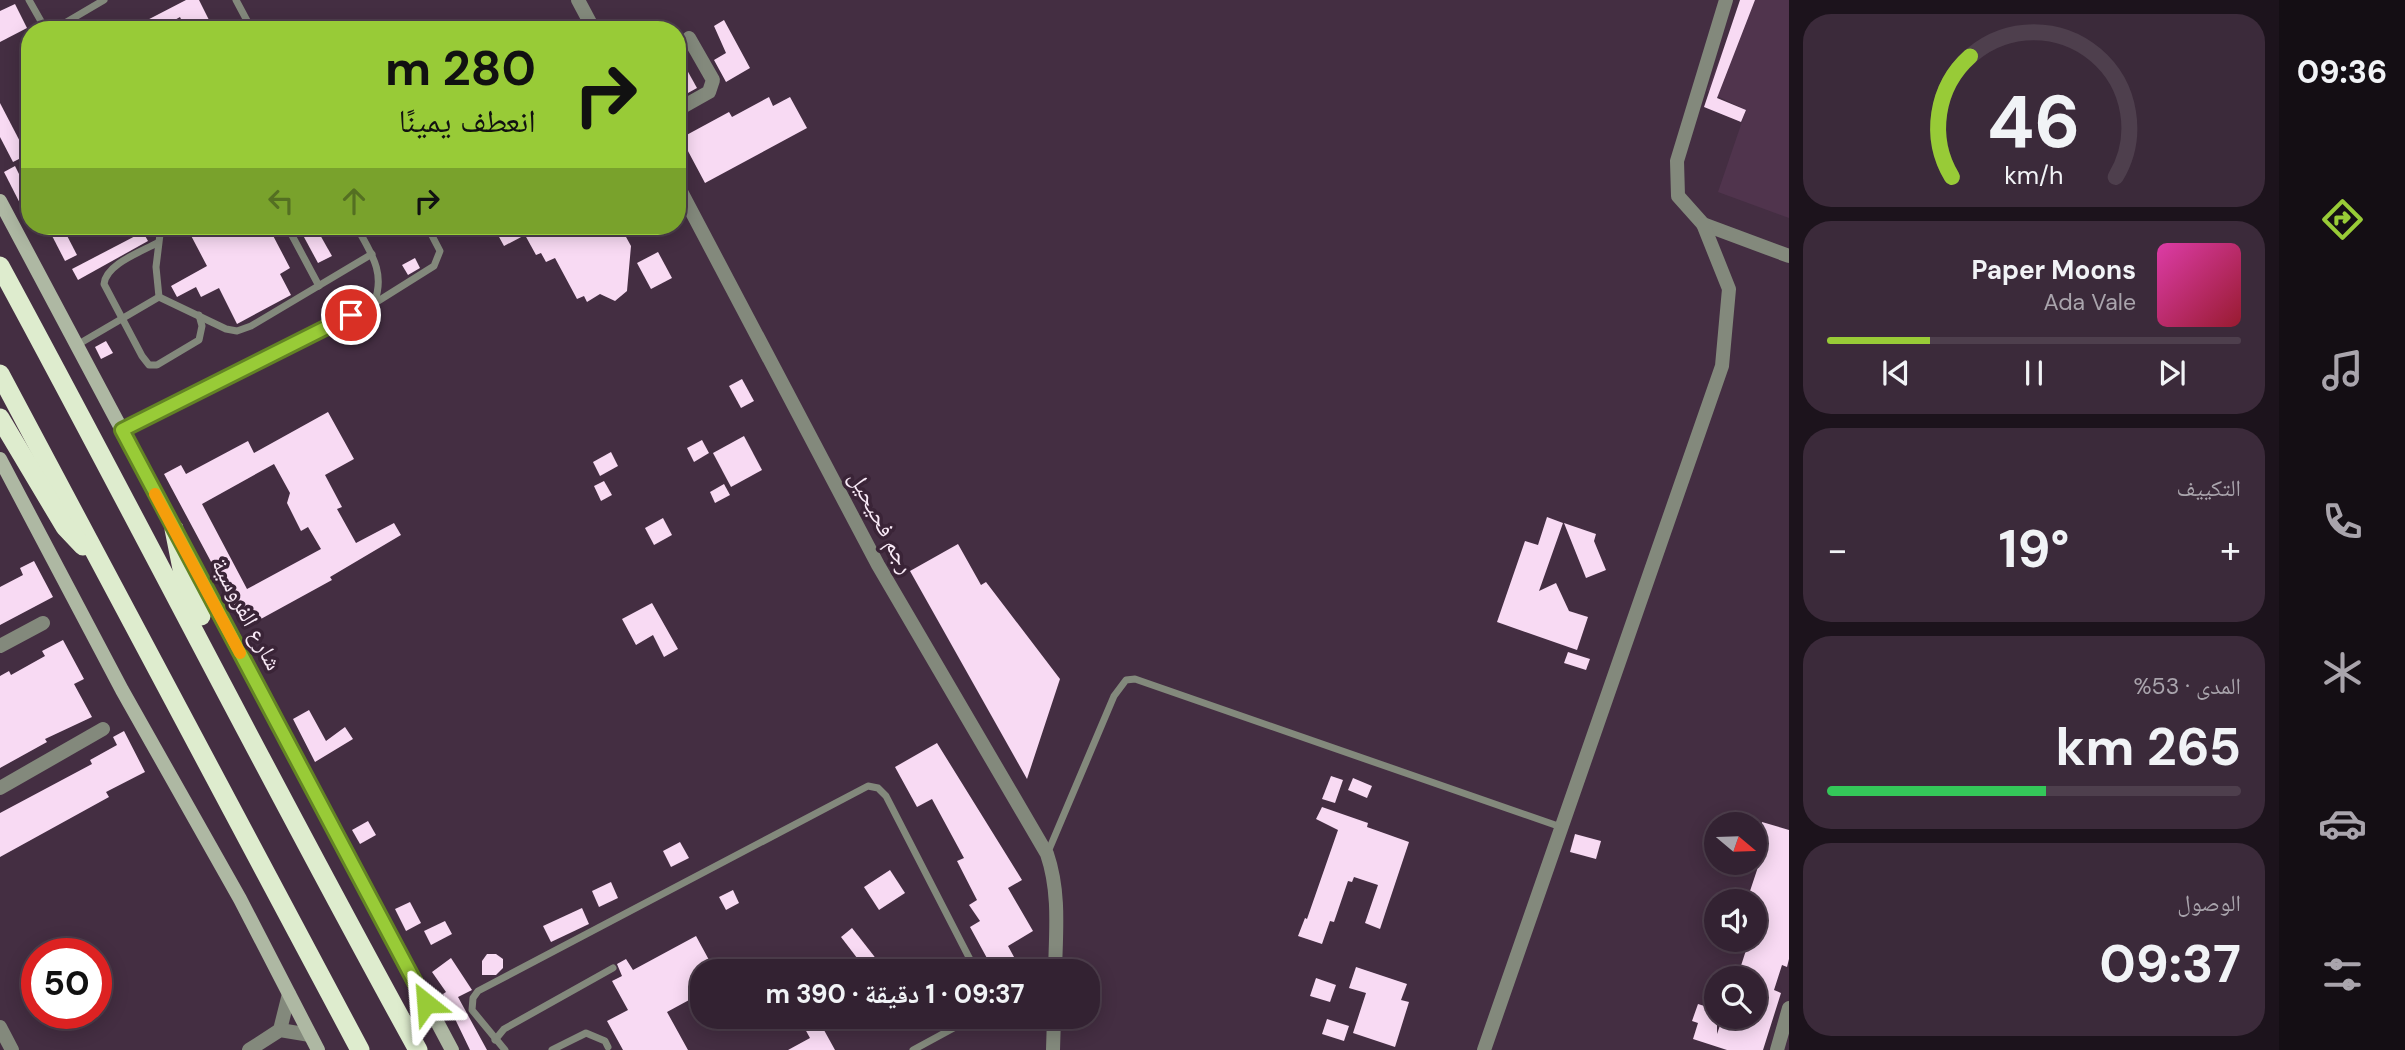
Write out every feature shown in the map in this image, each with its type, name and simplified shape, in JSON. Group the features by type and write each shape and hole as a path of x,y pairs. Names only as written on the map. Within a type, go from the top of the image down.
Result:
{"highway":[{"path":"2,267 307,849 418,1050"},
{"path":"0,374 360,1050"},
{"path":"0,418 65,527 103,567"},
{"path":"174,528 183,574 191,596 289,790 307,849"}],"main road":[{"name":"شارع الفروسية","path":"0,201 452,1050"},
{"path":"0,459 318,1050"}],"street":[{"path":"578,0 589,21"},
{"path":"1483,1050 1722,366 1729,289 1703,224 1678,196 1678,161 1726,0"},
{"path":"686,105 709,92 713,80 689,38"},
{"name":"رجم فحيحيل","path":"686,201 878,565 1047,854 1055,876 1055,959"},
{"path":"1703,224 1789,257"},
{"path":"0,646 43,623"},
{"path":"0,788 103,729"},
{"path":"280,1030 289,994"},
{"path":"1777,1050 1789,1008"},
{"path":"0,1027 12,1050"},
{"path":"1053,1050 1054,1029"},
{"path":"249,1050 280,1030 310,1034"}],"lane":[{"path":"29,0 41,21"},
{"path":"68,21 104,0"},
{"path":"236,0 247,21"},
{"path":"159,235 159,297"},
{"path":"292,235 319,286"},
{"path":"361,235 380,274 380,288 374,303"},
{"path":"122,430 374,303 434,266 440,251 432,235"},
{"path":"158,243 110,270 104,278 104,284 121,319 149,365 158,365 199,340 202,326 199,315"},
{"path":"159,297 226,329 237,331 251,326 372,254"},
{"path":"77,345 159,297"},
{"path":"1047,854 1114,696 1126,680 1135,679 1561,827"},
{"path":"505,1050 472,1010 473,998 478,991 867,786 878,788 886,796 970,959"},
{"path":"495,1040 504,1029 614,968"},
{"path":"913,1050 952,1029"},
{"path":"552,1050 586,1033 605,1041 608,1047"}],"shaded area":[{"path":"1742,0 1789,0 1789,218 1718,192 1746,110 1707,91"}],"building":[{"path":"186,0 199,0 210,21 182,21 180,17 173,21 145,21"},
{"path":"1740,0 1755,0 1717,98 1746,110 1741,122 1704,107"},
{"path":"15,4 24,21 21,21 21,31 0,42 0,11"},
{"path":"724,20 750,68 726,82 714,60 726,53 714,26"},
{"path":"686,68 697,88 686,94"},
{"path":"769,97 773,106 790,97 807,128 705,183 686,147 686,135 729,112 732,117"},
{"path":"0,103 21,143 21,158 13,162 0,137"},
{"path":"15,166 21,178 21,205 4,172"},
{"path":"52,235 67,235 77,255 65,261"},
{"path":"137,235 145,235 148,241 78,280 72,269"},
{"path":"191,235 273,235 290,268 280,274 291,295 237,324 219,288 201,297 196,287 177,297 171,286 207,266"},
{"path":"303,235 320,235 332,256 318,263"},
{"path":"498,235 525,235 504,246"},
{"path":"525,235 625,235 631,246 627,291 615,301 600,294 587,302 584,296 577,299 555,258 546,262 541,253 536,255"},
{"path":"658,252 672,278 651,289 637,263"},
{"path":"415,258 420,268 408,275 402,265"},
{"path":"106,341 113,353 101,359 95,347"},
{"path":"742,379 754,401 741,408 729,386"},
{"path":"328,412 354,459 325,475 342,507 337,509 356,543 394,523 401,535 330,577 332,580 246,627 164,474 181,465 186,474 248,441 254,453","holes":["274,464 290,493 287,503 301,531 308,527 321,549 247,589 202,504"]},
{"path":"744,436 762,470 731,487 713,453"},
{"path":"702,440 709,453 694,462 687,448"},
{"path":"611,452 618,466 600,476 593,462"},
{"path":"604,481 612,495 601,501 594,486"},
{"path":"724,484 730,495 715,503 710,492"},
{"path":"1547,517 1563,523 1539,591 1556,583 1569,611 1588,617 1577,650 1497,622 1525,541 1538,545"},
{"path":"663,518 672,535 654,545 645,528"},
{"path":"1564,523 1596,534 1594,541 1606,570 1586,578"},
{"path":"958,544 981,585 986,582 1060,679 1027,779 910,571"},
{"path":"34,561 53,597 0,625 0,587 23,575 20,568"},
{"path":"652,603 678,649 664,657 653,635 636,645 622,619"},
{"path":"63,640 84,679 74,684 92,717 45,739 47,742 0,768 0,676 9,671 11,675 45,656 42,651"},
{"path":"1568,652 1590,659 1586,670 1564,663"},
{"path":"309,710 326,741 345,727 353,739 315,762 293,719"},
{"path":"124,731 145,772 106,792 109,797 0,857 0,813 92,764 90,760 117,745 113,737"},
{"path":"937,743 1022,880 1008,888 1033,931 1008,946 1015,959 987,959 970,927 980,921 969,905 977,900 957,861 964,858 932,799 917,807 895,767"},
{"path":"1331,776 1343,780 1335,803 1322,799"},
{"path":"1353,778 1372,786 1367,798 1348,790"},
{"path":"1322,807 1368,823 1367,827 1409,842 1380,929 1365,923 1378,885 1354,877 1352,882 1348,881 1334,922 1330,921 1322,944 1298,936 1305,918 1307,919 1338,830 1316,819"},
{"path":"368,821 376,835 360,844 352,830"},
{"path":"1768,824 1789,830 1789,959 1787,967 1782,965 1774,990 1781,993 1763,1050 1727,1050 1693,1039 1698,1023 1692,1021 1698,1004 1704,1006 1704,1029 1717,1029 1717,1034 1719,1029 1767,1029 1767,966 1741,966 1745,952 1767,952 1767,889 1751,889 1755,875 1768,875"},
{"path":"1575,834 1601,841 1596,859 1570,852"},
{"path":"680,842 689,858 671,867 663,851"},
{"path":"890,870 905,893 879,910 864,887"},
{"path":"611,882 618,898 599,907 592,891"},
{"path":"733,890 739,903 726,910 719,897"},
{"path":"410,902 421,923 406,931 395,909"},
{"path":"582,908 589,924 551,942 543,926"},
{"path":"445,921 452,934 431,945 424,931"},
{"path":"852,928 876,959 858,959 841,937"},
{"path":"696,936 708,959 690,959 690,1000 667,1012 688,1050 623,1050 607,1021 628,1010 612,981 622,976 617,964 626,959 633,970"},
{"path":"487,954 496,954 503,959 503,968 496,975 482,975 482,961"},
{"path":"451,958 472,990 458,997 487,1050 470,1050 443,994 446,992 432,972"},
{"path":"1356,967 1407,984 1401,1000 1409,1002 1395,1047 1353,1033 1366,993 1349,988"},
{"path":"1316,978 1336,985 1330,1002 1310,996"},
{"path":"1327,1019 1349,1026 1344,1041 1322,1034"},
{"path":"805,1029 823,1029 835,1050 788,1050 810,1038"}],"slow traffic":[{"path":"155,494 240,653"}],"route":[{"path":"351,315 141,424 122,430 426,1003"}]}
